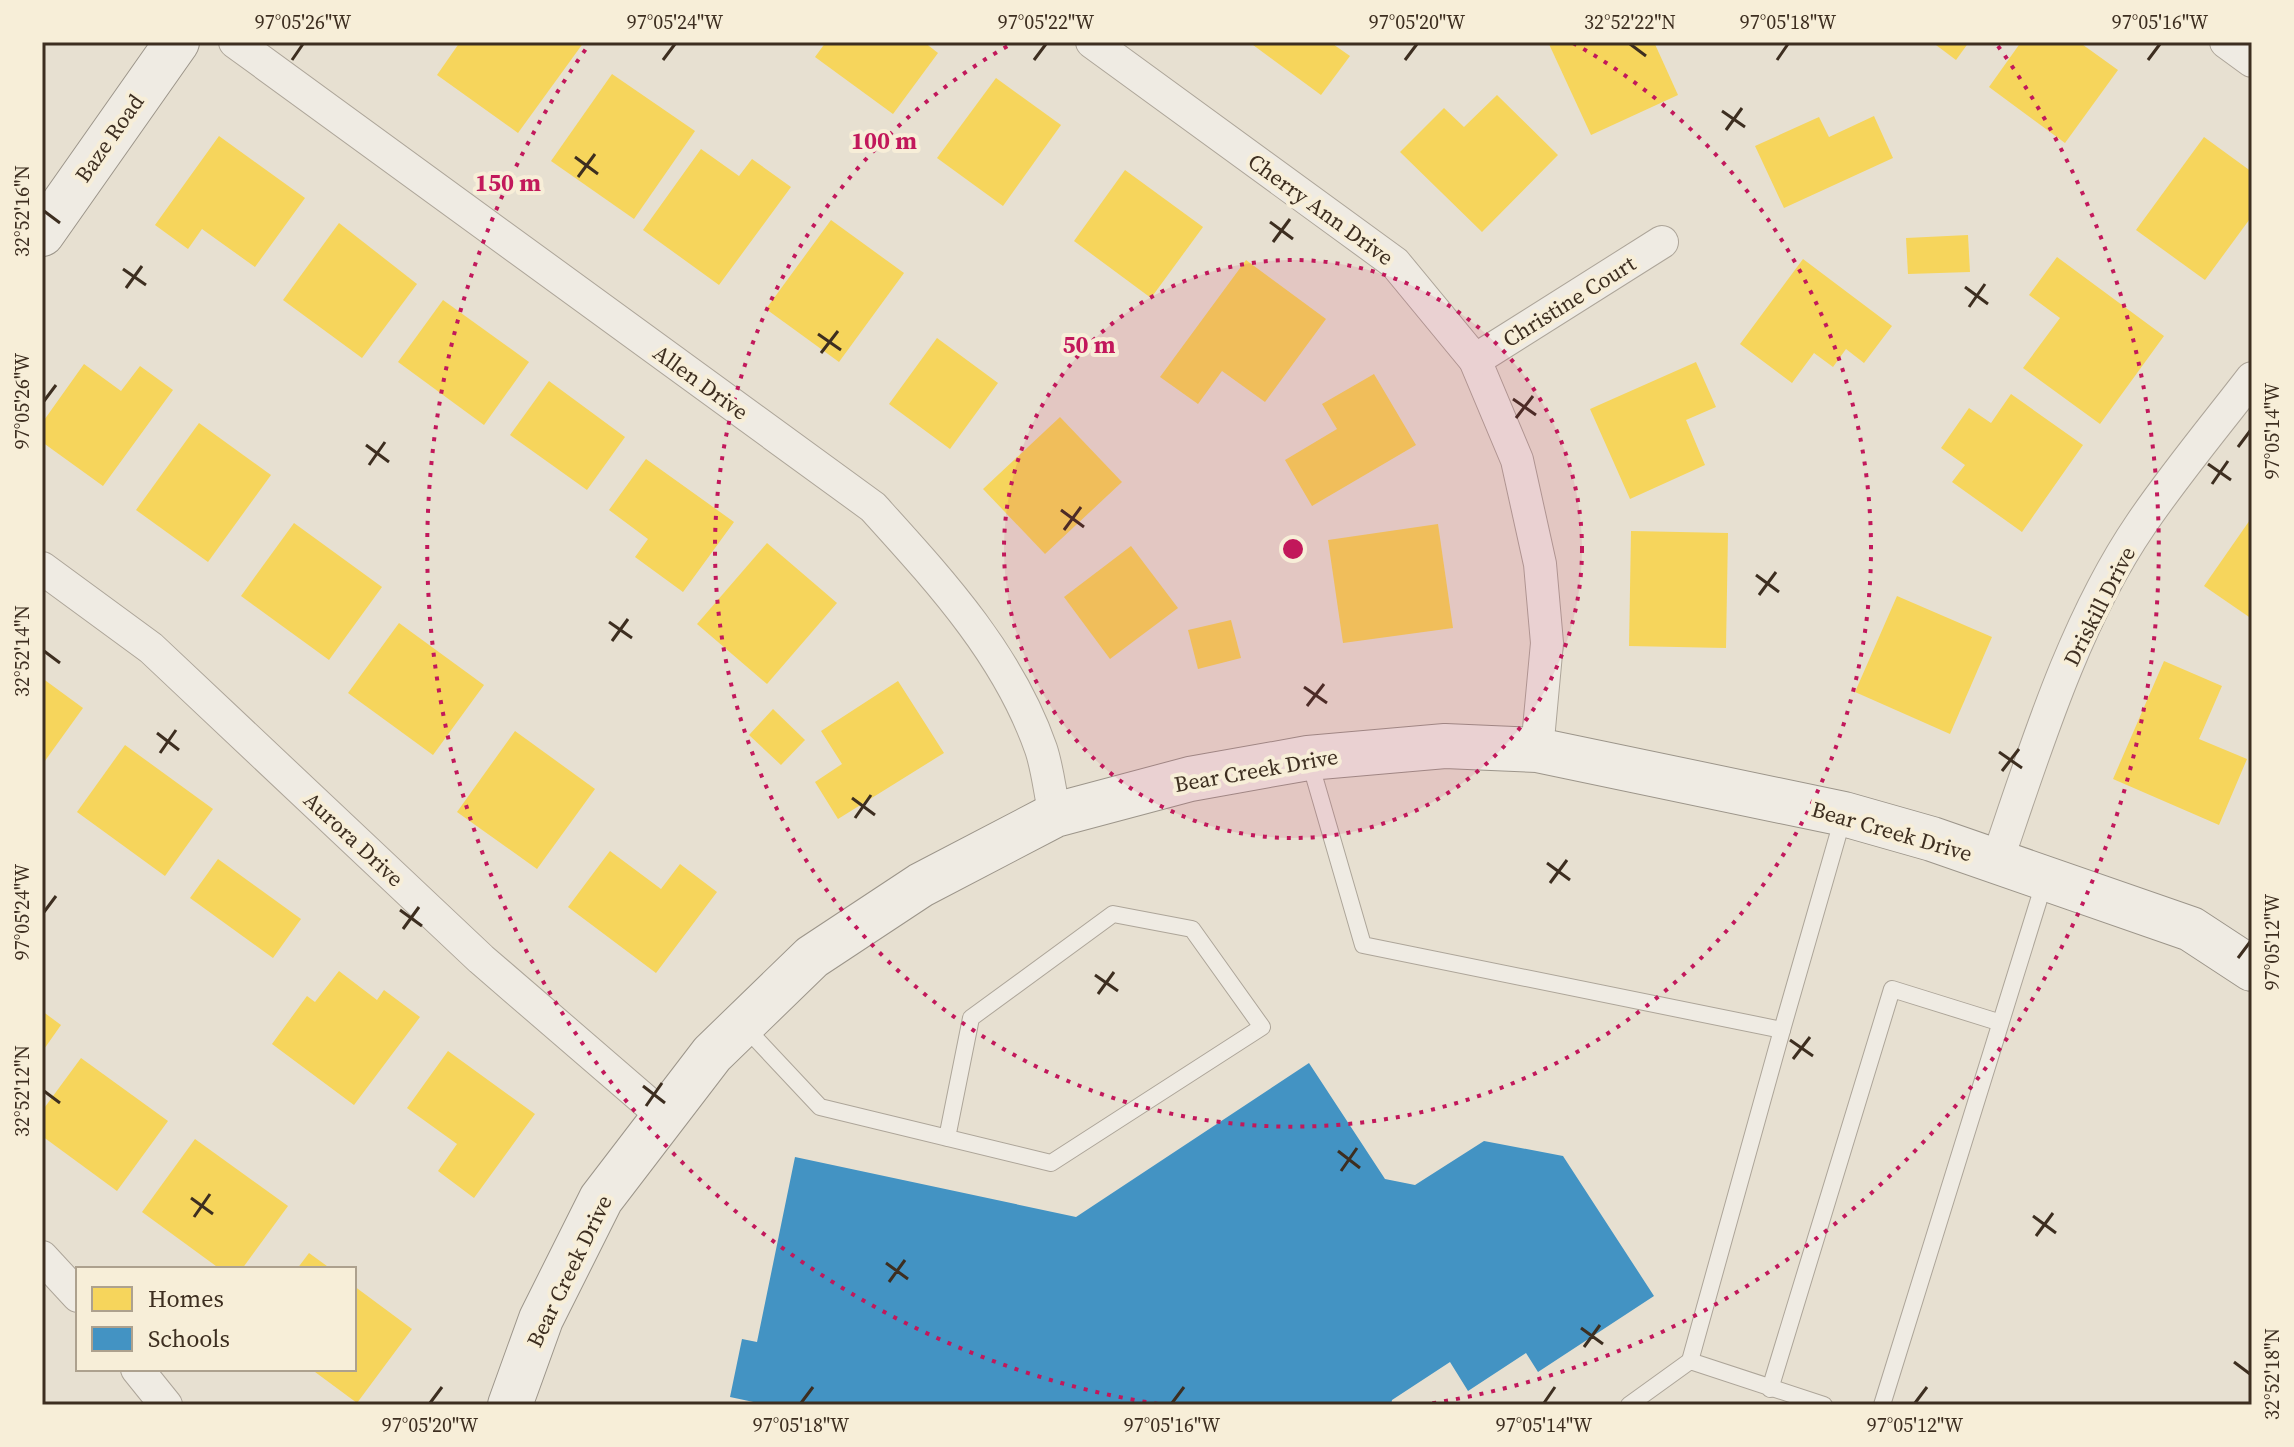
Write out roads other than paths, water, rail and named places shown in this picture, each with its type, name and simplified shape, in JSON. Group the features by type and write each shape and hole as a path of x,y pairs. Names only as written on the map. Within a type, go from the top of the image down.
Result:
{"street":[{"name":"Baze Road","path":"42,234 177,42"},
{"name":"Allen Drive","path":"235,42 873,507 957,600 1008,676 1041,749 1055,815"},
{"path":"2226,42 2252,61"},
{"name":"Cherry Ann Drive","path":"1102,45 1395,263 1475,360 1517,460 1540,564 1547,643 1537,750"},
{"name":"Christine Court","path":"1475,360 1662,242"},
{"name":"Driskill Drive","path":"1997,861 2043,725 2088,622 2140,526 2252,378"},
{"name":"Aurora Drive","path":"42,568 151,648 481,959 663,1116"},
{"name":"Bear Creek Drive","path":"510,1405 541,1319 601,1199 712,1054 812,957 921,885 1055,815 1190,779 1308,758 1445,746 1537,750 1844,814 1997,861 2191,929 2252,969"},
{"path":"42,1257 76,1294"},
{"path":"139,1371 166,1405"}],"lane":[{"path":"1308,758 1363,945 1782,1030"},
{"path":"1629,1405 1690,1361 1844,814"},
{"path":"1882,1405 2045,878"},
{"path":"742,1024 820,1107 947,1138 1051,1163 1262,1027 1192,929 1113,914 971,1018 947,1138"},
{"path":"1770,1389 1892,989 1998,1022"},
{"path":"1690,1361 1824,1405"}]}
